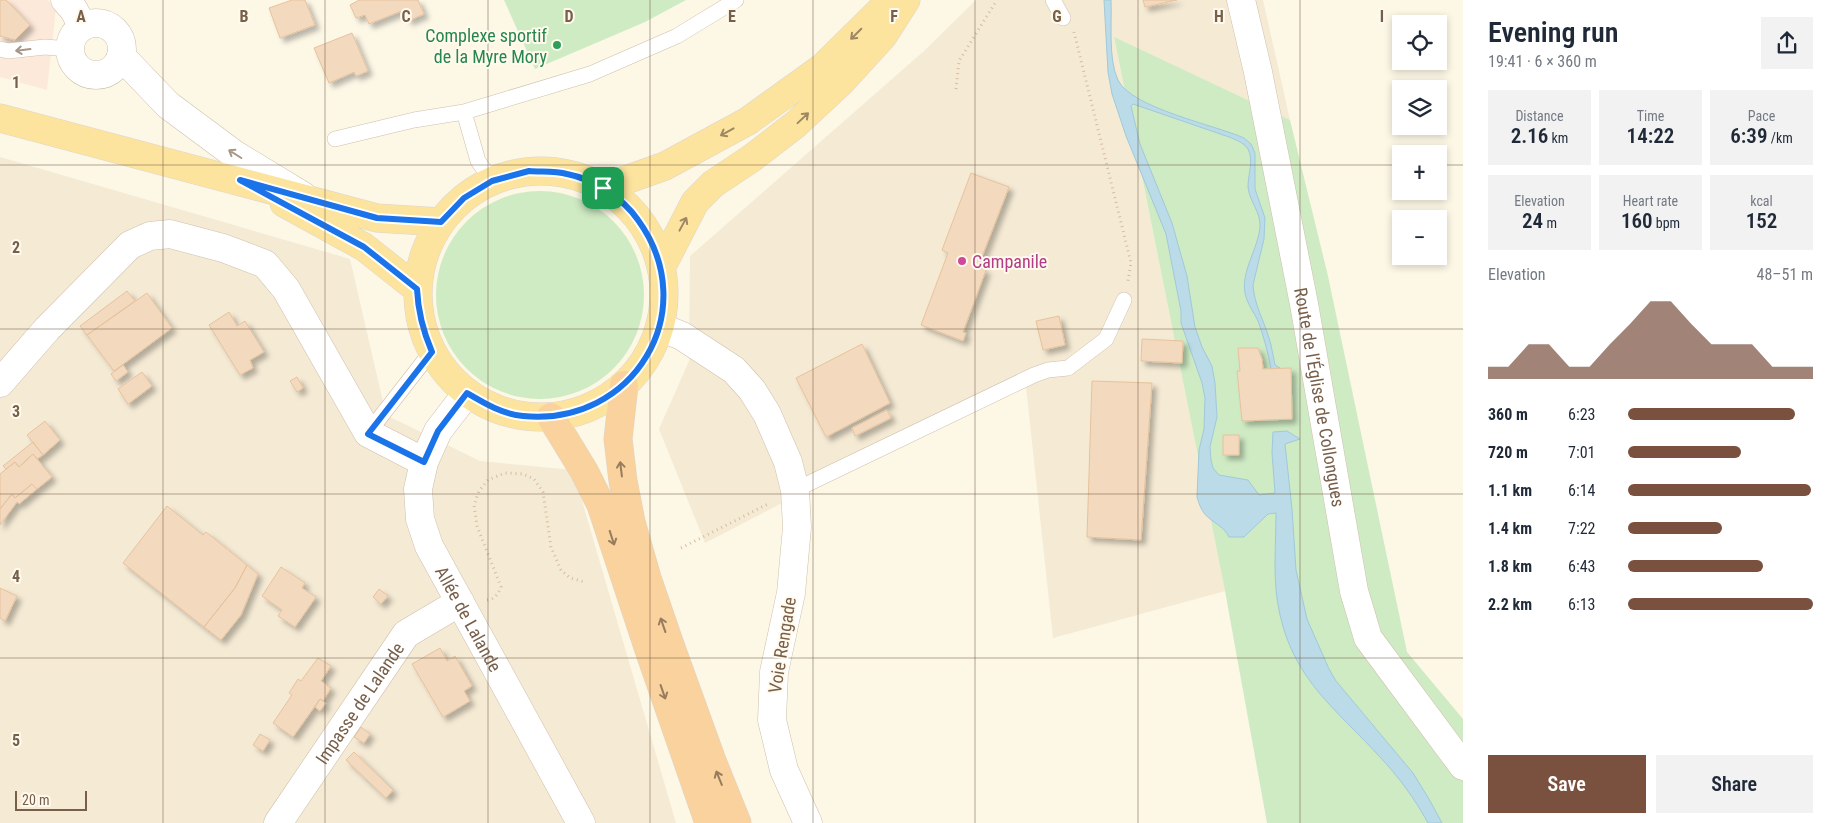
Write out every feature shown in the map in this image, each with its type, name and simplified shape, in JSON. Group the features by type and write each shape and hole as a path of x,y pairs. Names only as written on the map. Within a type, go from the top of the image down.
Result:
{"highway":[{"path":"624,385 618,439 622,481 630,522 667,637 712,761 737,823"},
{"path":"551,417 584,471 601,505 709,823"}],"main road":[{"path":"603,188 665,166 748,121 823,67 891,0"},
{"path":"661,268 694,202 713,184 752,158 796,124 841,82 883,36 906,0"},
{"path":"0,118 240,180 377,218 441,222"},
{"path":"529,171 568,174 603,188 630,208 650,236 661,268 664,297 660,327 646,358 624,385 590,407 551,417 521,416 493,408 467,393 447,374 432,352 423,332 418,311 417,289 424,254 441,222 464,198 492,181 529,171"},
{"path":"240,180 364,247 417,289"}],"street":[{"path":"65,0 74,10 66,40 70,57 76,67 85,74 97,76 108,73 117,65 121,56 120,38 108,25 99,22 66,40"},
{"name":"Route de l’Église de Collongues","path":"1240,0 1258,72 1302,294 1354,591 1368,638 1463,766"},
{"path":"121,56 168,105 234,154 306,198"},
{"path":"0,383 47,329 130,245 150,236 170,234 223,248 264,264 286,289 368,434 424,462"},
{"name":"Voie Rengade","path":"660,327 682,336 734,370 752,390 767,414 788,462 795,490 797,527 791,593 774,672 772,720 784,770 808,823"},
{"name":"Allée de Lalande","path":"467,393 438,431 424,462 418,489 420,520 429,546 581,823"},
{"name":"Impasse de Lalande","path":"278,823 406,634 460,602"}],"lane":[{"path":"335,139 414,120 464,112 590,74 677,36 736,0"},
{"path":"1053,0 1063,18"},
{"path":"0,49 8,52 66,40"},
{"path":"464,112 478,161 492,181"},
{"path":"795,490 1034,375 1048,370 1068,368 1106,339 1124,300"},
{"path":"368,434 432,352"}],"path":[{"path":"956,89 959,61 997,0"},
{"path":"1063,18 1076,34 1082,70 1131,262 1124,300"},
{"path":"460,602 490,599 498,594 501,587 477,526 474,505 479,491 488,480 505,473 523,474 534,479 543,492 551,547 561,570 570,578 585,582"},
{"path":"682,548 795,490"}],"shaded area":[{"path":"0,0 48,0 56,8 47,90 0,77"},
{"path":"976,0 1263,0 1290,120 1114,38 1225,591 1053,638 1025,377 705,543 659,429 689,361 690,256 924,51"},
{"path":"0,157 350,259 386,415 480,461 573,470 676,823 0,823"}],"green space":[{"name":"Complexe sportif de la Myre Mory","path":"504,0 686,0 645,22 535,69"},
{"path":"1114,37 1290,120 1328,276 1407,652 1463,719 1463,823 1267,823 1225,591"},
{"path":"530,191 550,191 570,195 589,203 614,221 627,237 636,255 644,285 640,325 636,335 627,353 614,369 598,382 570,395 550,399 530,399 510,395 491,387 474,376 459,361 448,344 440,325 436,305 436,285 440,265 448,246 459,229 474,214 491,203 510,195"}],"water":[{"path":"1104,0 1111,0 1113,62 1118,80 1126,90 1139,99 1175,115 1244,138 1251,144 1255,153 1255,189 1265,218 1264,239 1253,285 1255,299 1270,341 1275,365 1280,368 1271,369 1266,345 1260,327 1247,301 1244,285 1247,268 1260,227 1259,216 1250,197 1248,187 1251,162 1248,149 1242,143 1229,137 1133,104 1131,106 1140,144 1172,223 1187,276 1195,327 1202,347 1212,366 1217,417 1210,447 1213,468 1219,475 1248,480 1259,495 1275,493 1272,453 1273,432 1287,431 1300,439 1285,444 1296,570 1307,619 1336,681 1413,773 1442,823 1428,823 1418,805 1399,780 1379,756 1319,693 1296,658 1280,615 1276,590 1276,513 1268,514 1244,537 1229,537 1223,528 1207,516 1200,505 1197,497 1199,450 1204,429 1205,398 1202,383 1181,323 1181,311 1166,234 1126,136 1112,94 1108,72"}],"building":[{"path":"0,0 6,0 30,25 15,40 0,36"},
{"path":"292,0 305,0 315,25 280,38 269,8"},
{"path":"359,0 418,0 424,14 408,21 404,10 369,24 365,15 356,18 350,5"},
{"path":"1143,0 1177,0 1145,7"},
{"path":"352,33 368,71 356,76 354,72 329,83 314,48"},
{"name":"Campanile","path":"971,173 1009,187 978,267 986,270 963,332 966,333 963,341 921,325 948,253 942,250"},
{"path":"127,291 135,301 87,335 80,326"},
{"path":"147,293 172,328 114,371 87,335"},
{"path":"229,312 237,326 245,321 264,352 250,360 253,368 240,375 209,325"},
{"path":"1059,316 1065,345 1043,350 1036,321"},
{"path":"1142,339 1183,341 1182,363 1141,361"},
{"path":"862,344 890,403 826,437 796,378"},
{"path":"1238,348 1258,348 1263,369 1291,368 1292,419 1242,421 1237,371 1240,371"},
{"path":"123,365 128,372 116,381 111,374"},
{"path":"142,372 152,386 128,404 118,389"},
{"path":"297,377 303,388 297,392 290,381"},
{"path":"1092,381 1152,383 1141,540 1087,537"},
{"path":"887,410 891,418 855,436 852,428"},
{"path":"45,421 60,440 43,455 27,435"},
{"path":"1223,435 1239,435 1239,455 1223,455"},
{"path":"33,442 43,455 37,459 33,454 19,467 15,462 6,469 3,466"},
{"path":"33,454 52,477 37,489 32,484 15,498 12,494 0,509 0,474 15,462 19,467"},
{"path":"32,484 37,489 19,504 17,502 0,525 0,509 12,494 15,498"},
{"path":"167,506 203,535 206,532 247,565 235,588 204,627 123,563"},
{"path":"247,565 258,574 241,615 221,640 204,627 235,588"},
{"path":"281,567 305,583 302,588 316,597 295,627 278,616 282,610 262,596"},
{"path":"0,588 17,596 5,621 0,618"},
{"path":"379,589 388,596 381,604 373,597"},
{"path":"440,648 447,661 455,656 472,686 464,691 470,701 443,717 412,664"},
{"path":"318,658 331,666 321,681 331,688 323,701 320,699 293,737 273,723 292,695 289,693 298,679 301,681"},
{"path":"320,699 326,703 320,711 315,707"},
{"path":"361,727 370,734 364,743 354,737"},
{"path":"260,734 270,740 263,751 253,745"},
{"path":"354,752 393,790 386,798 346,760"}],"place":[{"name":"Complexe sportif de la Myre Mory","path":"557,45"},
{"name":"Campanile","path":"962,261"}],"route":[{"path":"529,171 568,174 603,188 630,208 650,236 661,268 664,297 660,327 646,358 624,385 590,407 551,417 521,416 493,408 467,393 438,431 424,462 368,434 432,352 423,332 418,311 417,289 364,247 240,180 377,218 441,222 464,198 492,181 529,171"}]}
